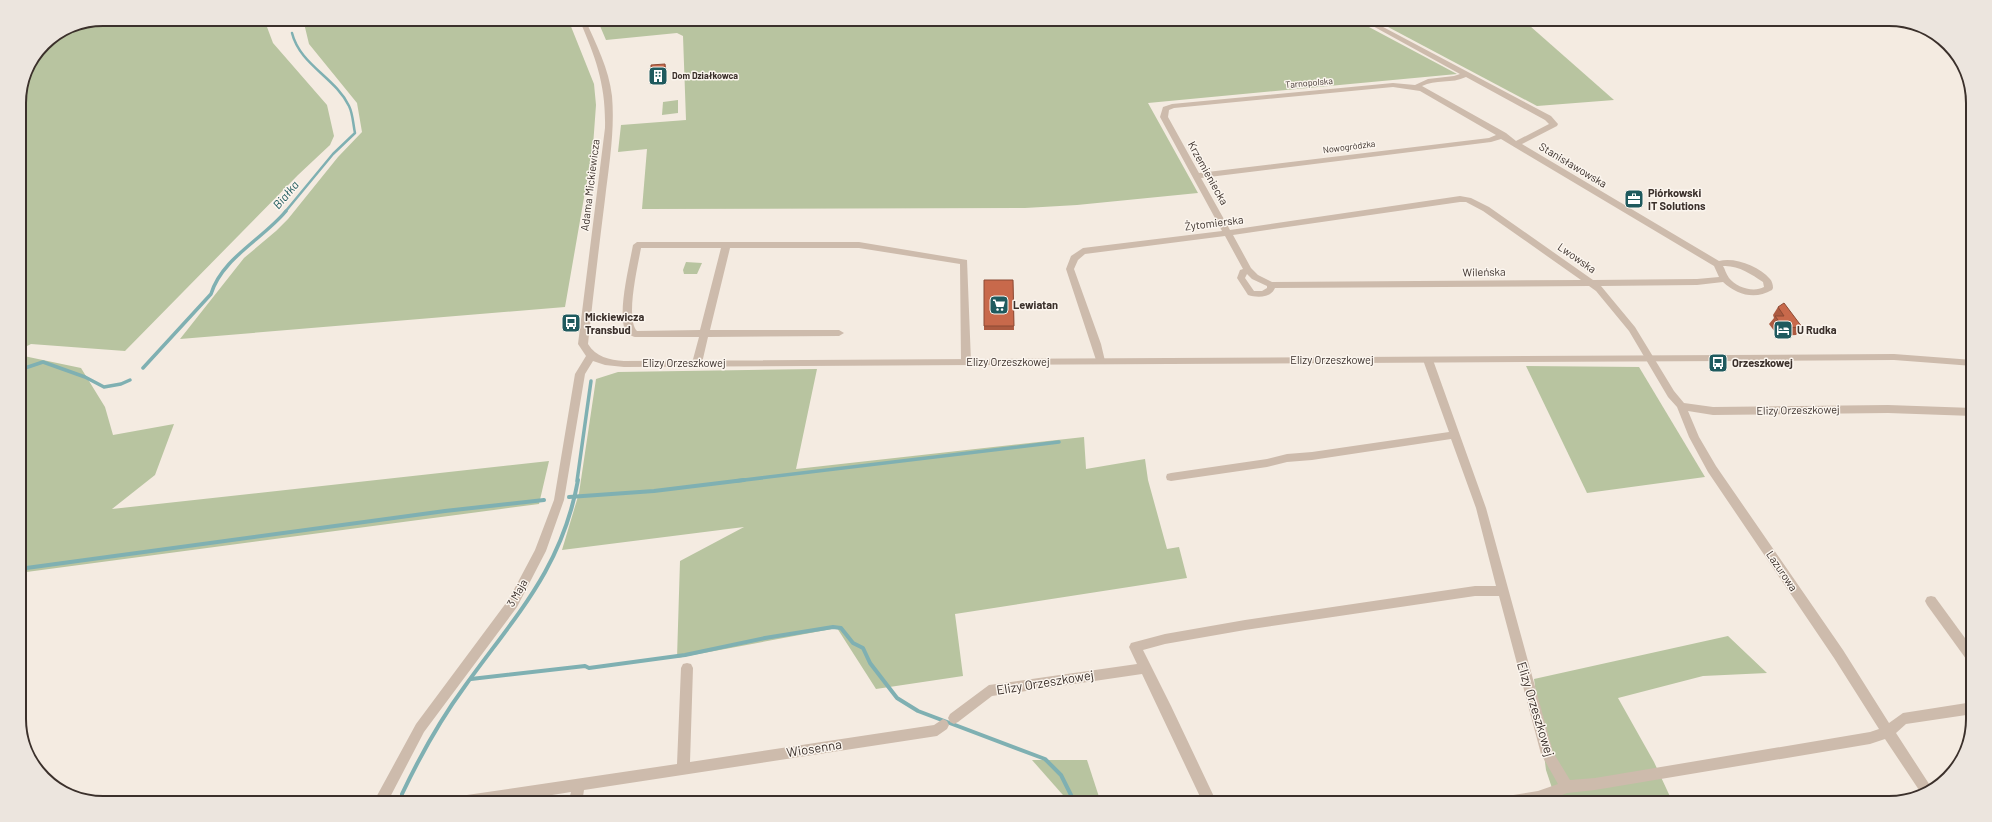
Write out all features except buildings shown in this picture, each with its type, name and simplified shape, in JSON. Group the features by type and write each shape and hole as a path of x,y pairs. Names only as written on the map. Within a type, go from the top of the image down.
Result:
{"street":[{"name":"Adama Mickiewicza","path":"585,26 604,72 610,108 607,148 583,334 583,344 591,356"},
{"path":"1376,26 1548,118 1554,124 1517,144"},
{"name":"Tarnopolska","path":"1166,121 1165,111 1172,106 1393,85 1416,87 1421,83 1428,81 1460,78 1466,74"},
{"name":"Stanisławowska","path":"1416,87 1503,135 1718,264"},
{"name":"Krzemieniecka","path":"1166,121 1248,270"},
{"name":"Nowogródzka","path":"1196,176 1491,140 1503,135"},
{"name":"Żytomierska","path":"1100,361 1070,269 1076,254 1089,249 1228,233 1431,203 1468,200"},
{"name":"Lwowska","path":"1468,200 1486,209 1592,282 1632,329 1651,358"},
{"path":"839,333 635,334 631,332 627,321 627,312 637,245 859,245 964,262 966,362"},
{"path":"697,363 726,245"},
{"path":"1724,262 1738,264 1767,281 1769,288 1765,291 1745,292 1733,287 1725,279 1718,264 1724,262"},
{"path":"1248,270 1243,272 1242,278 1251,293 1259,294 1266,292 1271,289 1271,285"},
{"name":"Wileńska","path":"1248,270 1255,277 1271,285 1696,282 1725,279"},
{"name":"Elizy Orzeszkowej","path":"591,356 603,362 611,363 1894,357 1966,362"},
{"name":"3 Maja","path":"384,796 420,728 446,690 500,622 540,551 559,500 580,374 591,356"},
{"path":"1651,358 1672,394 1681,406"},
{"name":"Elizy Orzeszkowej","path":"1428,360 1481,508 1547,754 1567,787"},
{"name":"Elizy Orzeszkowej","path":"1681,406 1712,411 1888,409 1966,412"},
{"name":"Lazurowa","path":"1681,406 1684,417 1728,492 1864,691 1888,732 1924,787"},
{"path":"1171,477 1267,463 1287,458 1319,455 1455,435"},
{"path":"1207,796 1135,647 1165,639 1476,591 1504,591"},
{"path":"1931,601 1966,649"},
{"path":"683,768 687,668"},
{"name":"Elizy Orzeszkowej","path":"949,722 989,691 1146,668"},
{"path":"1543,796 1567,787 1595,784 1870,738 1888,732 1903,719 1966,709"},
{"name":"Wiosenna","path":"503,796 930,731 936,730 949,722"},
{"path":"576,796 578,784"}],"green space":[{"path":"267,26 273,43 327,105 334,136 330,145 298,175 125,351 31,344 26,346 26,98 32,74 39,60 52,45 60,39 88,27"},
{"path":"305,26 571,26 594,84 596,105 593,146 565,307 180,339 244,258 288,219 338,157 362,132 357,103 309,44"},
{"path":"600,26 1367,26 1457,74 1148,103 1198,193 1077,205 1025,208 642,209 647,149 618,152 621,125 686,120 683,36 677,33 606,40"},
{"path":"1386,26 1530,26 1614,100 1537,106"},
{"path":"678,100 678,113 662,115 663,102"},
{"path":"686,262 702,263 697,274 684,274 683,270"},
{"path":"26,356 81,368 105,407 113,435 174,424 155,475 112,509 549,461 539,504 26,572"},
{"path":"1526,366 1639,367 1705,477 1587,493"},
{"path":"817,369 796,469 1084,437 1086,469 1145,459 1148,480 1167,549 1179,547 1187,578 955,614 963,676 876,689 837,628 677,658 680,561 744,527 562,550 579,493 596,379 618,372"},
{"path":"1728,636 1767,673 1703,676 1618,698 1654,762 1670,796 1555,796 1546,770 1534,679"},
{"path":"1032,760 1087,760 1099,796 1064,796"}],"waterway":[{"name":"Białka","path":"285,212 333,154 355,133 350,109 343,96 302,54 292,33"},
{"name":"Białka","path":"143,368 211,294 216,281 234,259 277,221 286,211"},
{"name":"Białka","path":"26,368 43,362 85,377 104,387 121,384 130,380"},
{"path":"577,481 591,381"},
{"path":"736,481 1059,442"},
{"path":"574,497 578,480"},
{"path":"574,497 654,491 744,480"},
{"path":"569,497 574,497"},
{"path":"402,794 423,752 447,712 519,614 548,566 561,540 571,512 574,497"},
{"path":"26,568 445,511 544,500"},
{"path":"471,679 585,666 589,668 685,655 765,638 833,627 841,628 853,643 863,648 870,663 897,698 918,711 1045,759 1061,775 1072,796"}],"place":[{"name":"Dom Działkowca","path":"658,76"},
{"name":"Piórkowski IT Solutions","path":"1634,199"},
{"name":"Lewiatan","path":"999,305"},
{"name":"Mickiewicza Transbud","path":"571,323"},
{"name":"U Rudka","path":"1783,330"},
{"name":"Orzeszkowej","path":"1718,363"}]}
